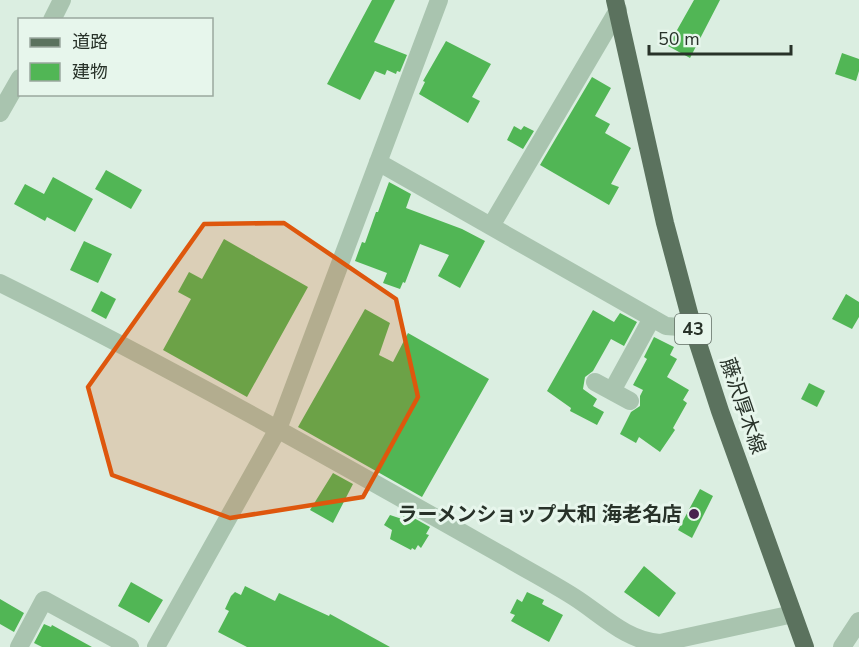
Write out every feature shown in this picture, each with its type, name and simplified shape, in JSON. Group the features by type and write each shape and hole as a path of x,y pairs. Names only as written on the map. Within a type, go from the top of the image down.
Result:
{"main road":[{"name":"藤沢厚木線","path":"616,5 665,223 693,328 720,411 805,647"}],"street":[{"path":"53,18 63,0"},
{"path":"156,647 278,429 439,0"},
{"path":"491,226 616,5"},
{"path":"0,113 18,82"},
{"path":"378,162 666,326 693,328"},
{"path":"0,283 73,319 278,429 575,598 630,635 647,642 676,640 793,614"},
{"path":"612,391 652,318"},
{"path":"595,382 630,401"},
{"path":"19,647 44,600 130,647"},
{"path":"842,647 859,621"}],"highlighted area":[{"path":"284,223 396,299 418,397 363,497 230,518 112,475 88,387 204,224"}],"building":[{"path":"372,0 395,0 374,42 407,55 400,72 397,71 396,74 387,70 385,75 375,71 360,100 327,84"},
{"path":"694,0 720,0 690,58 668,46"},
{"path":"446,41 491,64 472,97 480,101 468,123 419,94 425,82 423,81"},
{"path":"842,53 859,59 856,81 835,74"},
{"path":"592,77 611,88 595,116 610,124 605,133 631,148 611,184 619,187 609,205 540,165"},
{"path":"514,126 521,130 524,126 534,131 523,149 507,140"},
{"path":"106,170 142,190 131,209 95,189"},
{"path":"53,177 93,199 75,232 47,217 45,221 14,204 25,184 44,194"},
{"path":"389,182 411,194 406,208 462,229 485,241 460,288 438,276 449,255 420,244 405,283 403,282 400,289 383,283 387,273 355,261 362,242 365,243"},
{"path":"224,239 308,287 247,397 163,350 191,299 178,292 189,272 202,279"},
{"path":"84,241 112,254 98,283 70,270"},
{"path":"101,291 116,299 106,319 91,311"},
{"path":"846,294 859,302 859,317 852,329 832,319"},
{"path":"365,309 390,323 379,355 393,362 408,333 489,379 422,497 298,427"},
{"path":"593,310 614,322 620,313 637,322 624,346 611,339 593,371 585,377 583,389 597,399 593,406 604,412 597,425 570,411 571,408 547,391"},
{"path":"654,337 674,347 670,355 677,359 667,377 689,390 683,400 687,403 673,428 675,430 660,452 639,437 636,443 620,434 631,412 640,406 640,396 643,390 633,385 647,359 644,357"},
{"path":"809,383 825,391 817,407 801,399"},
{"path":"333,473 353,484 333,523 310,510"},
{"path":"700,489 713,496 692,538 678,530"},
{"path":"405,513 430,527 426,534 429,535 421,548 418,545 415,550 412,548 411,550 390,539 392,530 384,525 390,515 402,519"},
{"path":"644,566 676,593 659,617 624,592"},
{"path":"131,582 163,600 149,623 118,606"},
{"path":"245,586 275,601 279,593 329,616 330,614 390,647 247,647 218,632 229,611 225,609 231,596 235,592 241,595"},
{"path":"527,592 544,600 542,604 563,615 549,642 511,621 515,615 510,613 517,599 522,602"},
{"path":"0,599 24,613 14,632 0,624"},
{"path":"44,624 51,627 52,625 92,647 42,647 34,643"}],"place":[{"name":"ラーメンショップ大和 海老名店","path":"694,514"}]}
